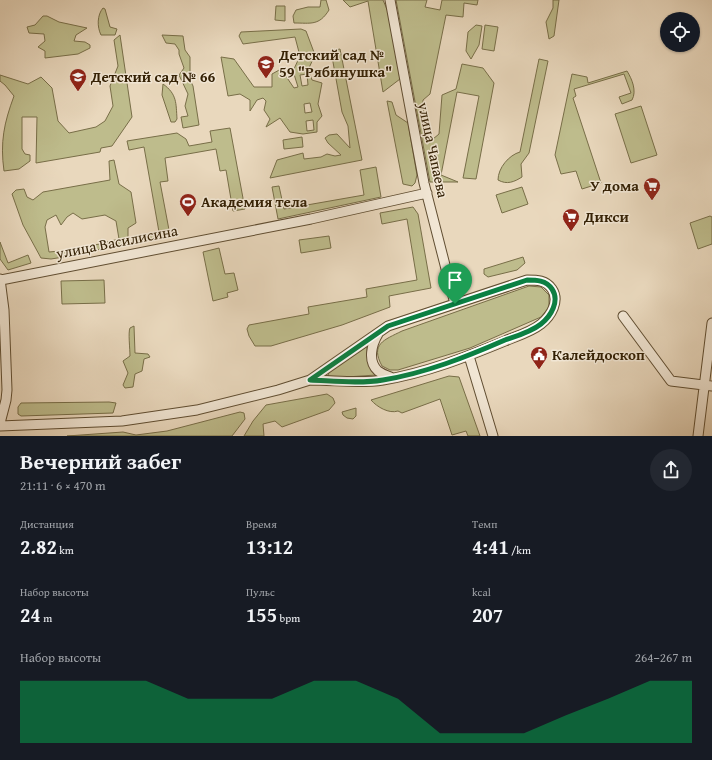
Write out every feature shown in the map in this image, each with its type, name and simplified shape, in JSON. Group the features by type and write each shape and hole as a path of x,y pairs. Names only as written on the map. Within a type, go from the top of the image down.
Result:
{"street":[{"name":"улица Чапаева","path":"390,0 427,193 455,304"},
{"name":"улица Василисина","path":"0,279 311,219 427,193"},
{"path":"0,279 4,317 7,390 0,424 122,420 197,410 249,398 310,380 368,381 393,378 468,356 541,324 553,309 554,295 552,288 541,280 527,280 388,326 310,380"},
{"path":"623,316 671,381 708,386"},
{"path":"698,436 708,386 712,324"},
{"path":"378,333 372,346 373,362 378,370 393,378"},
{"path":"468,356 493,436"}],"shaded area":[{"path":"321,0 326,0 329,10 322,19 310,23 294,23 293,16 296,10 308,7 320,7"},
{"path":"343,0 383,0 389,14 400,79 383,92 368,1 350,7"},
{"path":"396,0 427,0 425,7 440,10 442,0 478,0 477,5 464,3 463,17 446,15 430,94 423,100 425,126 433,139 439,134 442,95 456,89 462,64 483,68 494,83 476,179 463,178 479,96 457,92 441,175 458,182 430,182"},
{"path":"553,0 559,0 554,36 549,39 546,22 553,8"},
{"path":"276,6 285,6 285,21 275,20"},
{"path":"103,8 105,9 110,27 117,29 115,35 101,35 98,21"},
{"path":"43,16 47,16 59,22 87,28 76,35 74,41 85,42 90,45 90,48 78,54 45,58 45,51 38,47 45,41 44,34 29,33 27,27 35,25"},
{"path":"476,25 482,26 479,45 471,59 466,51 468,32"},
{"path":"485,25 498,27 494,51 482,49"},
{"path":"301,29 306,31 315,55 308,70 312,80 322,83 318,104 322,116 317,122 317,132 303,134 290,132 280,118 266,127 270,119 264,110 266,101 263,98 257,100 250,111 250,100 240,94 228,96 221,57 234,59 254,87 272,87 272,74 281,69 294,88 298,87 293,71 300,56 295,37 243,44 239,36 241,32","holes":["307,74 308,85 302,86 300,75","310,103 312,112 305,113 304,104","313,120 314,130 307,131 306,121"]},
{"path":"120,35 132,117 112,146 101,148 100,152 36,163 37,117 22,117 22,149 25,154 30,155 30,161 19,169 4,171 2,151 4,133 14,96 0,81 0,75 28,84 41,77 52,88 58,121 69,133 96,127 105,121 113,106 110,86 118,66 114,40"},
{"path":"162,35 183,36 185,50 190,57 190,80 193,86 199,125 183,128 181,117 188,116 185,106 188,94 179,75 184,68 179,50 175,44 166,43"},
{"path":"340,49 362,160 270,178 277,160 303,153 304,159 321,157 327,154 335,156 341,155 328,143 325,138 329,135 337,134 350,148 348,126 342,112 331,51"},
{"path":"539,59 548,61 529,153 521,164 522,177 510,182 501,182 498,180 498,175 502,167 508,159 520,152"},
{"path":"627,71 632,81 634,93 632,100 622,104 619,97 631,93 624,74 574,89 576,96 573,98 601,183 582,189 576,171 561,174 555,155 572,74 587,77 588,83"},
{"path":"163,84 171,91 175,99 177,119 175,122 171,122 162,95"},
{"path":"387,101 392,102 396,115 408,123 417,175 415,183 412,186 403,184"},
{"path":"641,106 657,155 631,163 615,114"},
{"path":"230,128 245,209 233,211 226,170 220,171 216,149 165,158 168,181 160,182 169,230 159,232 144,147 129,150 127,141 177,133 186,139 189,146 212,142 210,131"},
{"path":"302,137 303,147 284,149 283,140"},
{"path":"114,160 119,184 131,192 136,223 128,228 128,244 91,251 91,246 119,239 116,221 105,215 82,219 73,213 67,217 61,225 56,215 47,220 45,227 49,252 81,249 82,254 51,259 41,258 23,225 12,194 16,190 24,189 27,197 33,200 43,192 110,180 109,161"},
{"path":"376,167 381,197 278,219 272,187 279,186 284,209 364,195 360,170"},
{"path":"522,187 528,204 502,213 496,195"},
{"path":"413,207 418,214 431,288 389,296 390,307 342,325 271,346 255,346 247,329 249,325 309,314 308,307 367,297 366,289 417,280 407,219 382,224 380,213"},
{"path":"710,216 712,217 712,244 698,249 690,223"},
{"path":"156,233 160,234 161,237 139,243 138,240 140,237"},
{"path":"329,236 331,248 301,253 299,240"},
{"path":"0,242 8,263 28,255 31,263 8,270 0,259"},
{"path":"219,248 225,274 234,273 238,290 227,293 228,297 213,301 203,252"},
{"path":"523,257 525,263 517,270 488,277 484,274 484,269"},
{"path":"104,280 105,303 62,304 61,281"},
{"path":"529,286 541,287 549,295 549,307 541,317 470,348 398,370 390,370 382,366 379,359 378,348 390,337 402,331"},
{"path":"134,326 135,353 148,354 150,357 144,359 142,371 135,374 133,387 125,388 123,385 128,373 123,361 130,356 129,330"},
{"path":"367,346 368,362 376,375 331,378 328,376 329,372"},
{"path":"449,376 459,377 480,436 468,436 466,431 452,435 440,399 402,413 398,411 391,412 383,409 371,400"},
{"path":"327,394 333,398 335,403 329,410 282,427 275,421 263,424 264,436 244,436 253,421 266,405"},
{"path":"21,403 116,403 113,413 21,416 18,414 18,407"},
{"path":"356,408 356,416 353,419 347,418 343,415 342,412"},
{"path":"240,412 244,413 245,419 232,436 67,436 123,432 136,435 167,431"}],"place":[{"name":"Детский сад № 59 \"Рябинушка\"","path":"266,79"},
{"name":"Детский сад № 66","path":"78,92"},
{"name":"У дома","path":"652,201"},
{"name":"Академия тела","path":"188,217"},
{"name":"Дикси","path":"571,232"},
{"name":"Калейдоскоп","path":"539,370"}],"route":[{"path":"527,280 541,280 547,284 552,288 555,302 553,309 541,324 468,356 403,376 382,380 310,380 388,326 455,304 527,280"}]}
